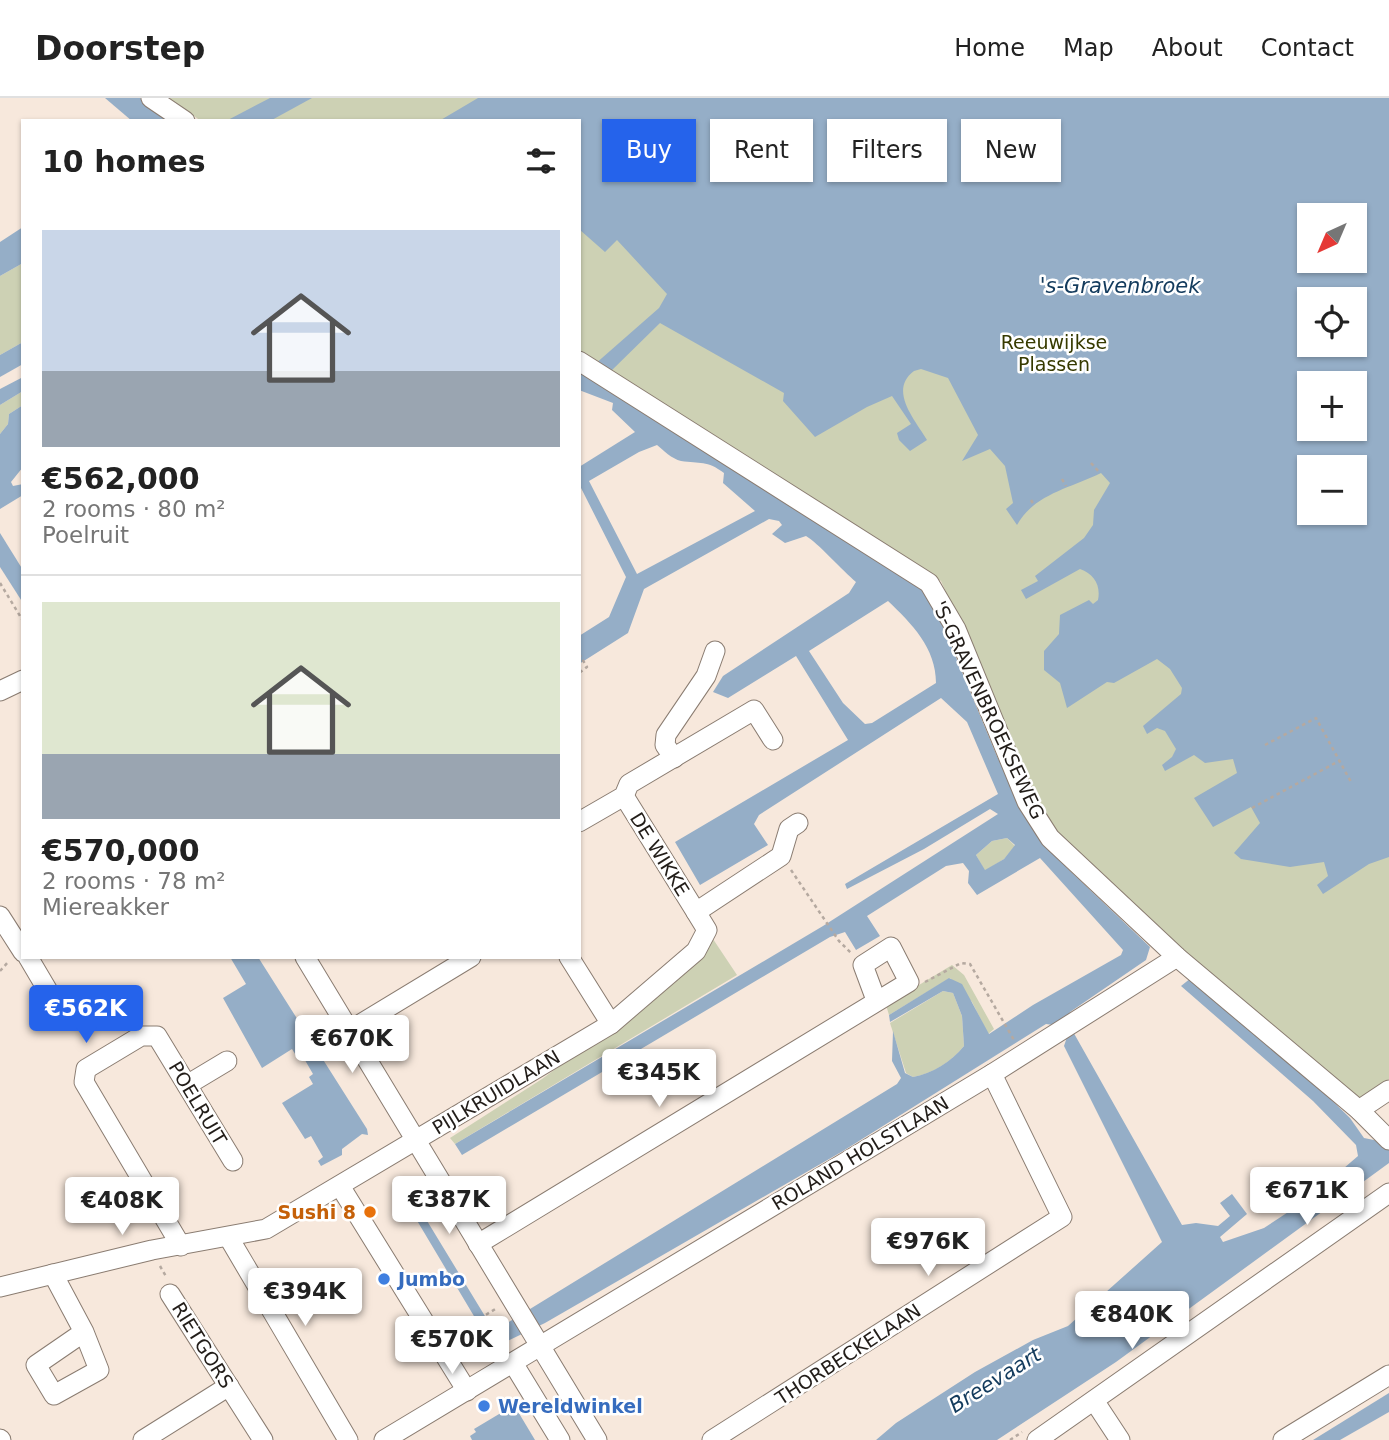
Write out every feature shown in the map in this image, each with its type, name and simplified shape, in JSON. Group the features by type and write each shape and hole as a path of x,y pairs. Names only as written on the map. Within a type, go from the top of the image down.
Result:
{"street":[{"path":"151,98 182,119"},
{"name":"'S-GRAVENBROEKSEWEG","path":"584,364 929,583 956,629 1027,802 1050,838 1177,957 1359,1110 1386,1137"},
{"path":"674,758 666,745 666,735 705,676 715,650"},
{"path":"0,691 21,681"},
{"path":"581,820 624,796 629,784 754,710 773,740"},
{"name":"DE WIKKE","path":"624,796 696,912"},
{"path":"696,912 781,856 789,829 798,823"},
{"name":"PIJLKRUIDLAAN","path":"0,1287 152,1250 229,1238 266,1229 611,1024 696,951 706,930 696,912"},
{"path":"0,916 21,949"},
{"path":"478,1244 909,982 891,947 863,965 876,1000"},
{"name":"ROLAND HOLSTLAAN","path":"384,1440 513,1363 537,1339 992,1074 1177,957"},
{"path":"29,959 51,996"},
{"path":"306,959 597,1440"},
{"path":"349,1031 468,959"},
{"path":"570,959 611,1024"},
{"name":"POELRUIT","path":"181,1245 84,1082 86,1069 141,1036 157,1036 233,1161"},
{"path":"187,1085 227,1061"},
{"name":"THORBECKELAAN","path":"712,1440 1062,1217 992,1074"},
{"path":"1359,1110 1389,1090"},
{"path":"340,1186 467,1391"},
{"path":"1037,1440 1095,1402 1389,1193"},
{"path":"229,1238 258,1272 348,1440"},
{"path":"53,1274 85,1332"},
{"name":"RIETGORS","path":"170,1294 263,1440"},
{"path":"513,1363 560,1440"},
{"path":"1283,1440 1389,1376"},
{"path":"143,1440 229,1385"},
{"path":"1095,1402 1120,1440"}],"path":[{"path":"1091,463 1100,473"},
{"path":"1062,480 1066,486"},
{"path":"1031,500 1034,505"},
{"path":"0,583 21,618"},
{"path":"1265,745 1316,718 1352,782"},
{"path":"1252,808 1339,761"},
{"path":"781,856 838,941"},
{"path":"0,963 1,970"},
{"path":"909,982 923,983 961,963 970,964 1023,1054"},
{"path":"402,1203 416,1195"},
{"name":"RIETGORS","path":"152,1250 174,1290 170,1294"},
{"path":"474,1322 489,1313"}],"green space":[{"name":"'s-Gravenbroek","path":"168,98 1389,98 1389,1079 1358,1101 1055,838 941,581 581,354 581,119 198,119"},
{"path":"21,264 21,343 0,355 0,276"},
{"path":"21,392 21,406 9,414 8,424 0,434 0,405"},
{"path":"1007,838 1015,846 1004,859 985,871 976,855 992,841"},
{"path":"705,927 737,975 455,1144 450,1138 542,1079 648,1001"},
{"path":"952,965 964,975 994,1029 988,1034 972,1002 950,978 889,1015 886,1005"},
{"path":"943,991 953,993 962,1016 964,1046 941,1066 913,1077 906,1073 890,1023"}],"water":[{"path":"105,98 140,98 170,119 130,119"},
{"path":"270,98 312,98 274,119 230,119"},
{"name":"'s-Gravenbroek","path":"478,98 1389,98 1389,857 1369,864 1323,894 1317,885 1328,876 1324,862 1290,867 1241,859 1234,853 1260,823 1251,807 1213,827 1194,798 1237,773 1233,759 1205,763 1194,755 1165,771 1162,765 1172,757 1176,749 1165,731 1157,728 1147,734 1143,726 1181,694 1182,688 1170,669 1157,659 1114,683 1107,682 1067,708 1060,683 1044,670 1044,651 1059,634 1060,615 1089,600 1093,604 1098,600 1097,585 1093,577 1080,569 1026,599 1021,590 1038,581 1035,576 1084,538 1093,525 1094,510 1110,483 1101,473 1043,499 1024,514 1017,525 1006,509 1013,503 1005,466 990,449 962,461 978,435 948,378 921,369 914,371 907,379 903,387 906,405 927,440 910,451 899,440 897,433 911,424 892,396 815,437 783,401 784,393 660,323 608,374 916,581 931,597 996,754 1019,804 1039,836 1067,868 1150,947 1146,960 1070,1012 1067,1021 1182,1225 1196,1223 1218,1226 1230,1216 1220,1203 1232,1194 1247,1214 1220,1237 1223,1242 1264,1228 1308,1199 1358,1156 1356,1145 1313,1101 1181,986 1191,978 1311,1080 1350,1118 1364,1138 1389,1143 1389,1163 1116,1362 997,1440 876,1440 896,1423 975,1372 1033,1340 1068,1326 1162,1242 1064,1046 1067,1037 1060,1026 1046,1024 843,1151 545,1323 493,1348 394,1182 401,1178 494,1331 897,1084 901,1078 892,1061 893,1031 905,1073 913,1077 947,1062 964,1046 962,1016 953,993 943,991 890,1022 889,1015 949,978 962,984 989,1034 1033,1005 1121,955 1123,950 1040,858 977,895 968,883 969,871 963,863 946,866 867,916 880,936 856,950 845,932 830,937 462,1155 455,1144 823,926 998,814 990,809 924,849 847,889 845,884 998,794 967,722 941,698 759,815 754,824 768,845 700,885 675,842 848,740 796,656 728,698 713,692 723,676 849,593 856,582 806,536 785,543 772,534 782,525 779,521 769,519 644,589 628,633 581,663 581,635 609,617 626,577 581,488 581,466 635,432 612,410 613,403 581,391 581,368 594,365 659,308 667,294 617,240 605,252 581,231 581,119 442,119","holes":["657,445 678,460 708,464 724,473 723,483 755,511 637,574 589,481 639,452","888,601 914,628 927,648 935,670 936,683 872,723 865,724 843,703 809,651","1007,838 1015,845 1004,859 985,870 976,855 992,841"]},
{"path":"21,228 21,264 0,276 0,242"},
{"path":"21,343 21,365 0,377 0,355"},
{"path":"21,378 21,392 0,405 0,389"},
{"path":"21,406 21,470 11,482 13,486 21,484 21,496 0,509 0,434 8,424 9,414"},
{"path":"0,533 21,567 21,600 0,567"},
{"path":"231,959 259,959 367,1129 368,1135 362,1134 342,1149 342,1155 321,1166 318,1161 323,1157 311,1136 305,1139 282,1103 313,1084 309,1077 313,1074 302,1055 297,1057 292,1049 262,1068 223,998 246,984"},
{"path":"1389,1393 1389,1412 1340,1440 1313,1440"},
{"path":"514,1405 535,1440 472,1440 470,1436 476,1432 474,1429"}],"place":[{"name":"Sushi 8","path":"370,1212"},
{"name":"Jumbo","path":"384,1279"},
{"name":"Wereldwinkel","path":"484,1406"}],"park label":[{"name":"Reeuwijkse Plassen","path":"1054,353"}],"water label":[{"name":"Breevaart","path":"995,1380"}]}
